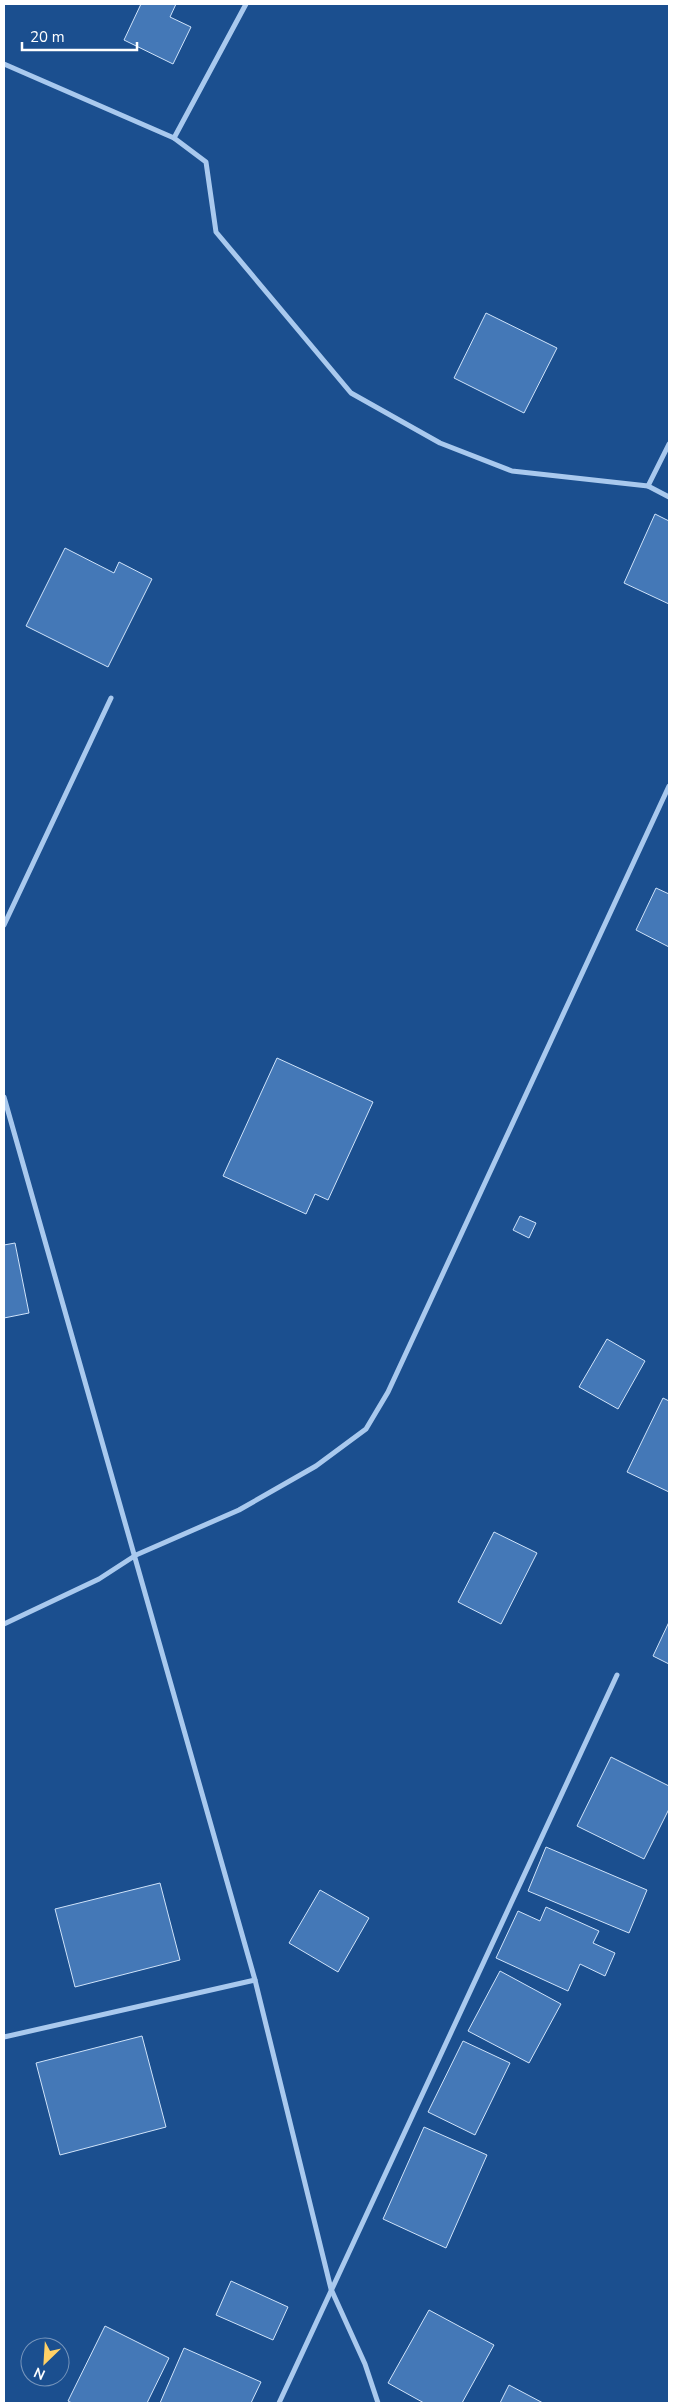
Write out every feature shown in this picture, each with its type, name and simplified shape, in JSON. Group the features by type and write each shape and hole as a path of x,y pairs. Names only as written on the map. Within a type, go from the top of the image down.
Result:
{"street":[{"path":"174,138 246,4"},
{"path":"4,64 174,138 206,162 216,232 351,393 440,443 512,471 648,486 669,497"},
{"path":"648,486 669,444"},
{"path":"4,925 111,698"},
{"path":"4,1624 99,1579 136,1555 239,1510 316,1466 366,1429 388,1392 669,786"},
{"path":"4,1097 136,1555 254,1980 331,2289 365,2364 378,2403"},
{"path":"279,2403 617,1674"},
{"path":"4,2037 254,1980"}],"building":[{"path":"141,4 176,4 170,17 191,27 173,64 124,40"},
{"path":"486,313 557,348 524,413 454,378"},
{"path":"655,514 669,521 669,604 624,583"},
{"path":"65,548 114,573 119,562 152,579 108,667 26,626"},
{"path":"656,888 669,894 669,947 636,930"},
{"path":"277,1058 373,1102 328,1200 315,1194 306,1214 223,1176"},
{"path":"520,1216 536,1223 529,1238 513,1230"},
{"path":"15,1243 29,1313 4,1318 4,1245"},
{"path":"607,1339 645,1361 618,1409 579,1387"},
{"path":"663,1398 669,1401 669,1492 627,1472"},
{"path":"494,1532 537,1553 501,1624 458,1602"},
{"path":"669,1622 669,1664 653,1656"},
{"path":"611,1757 669,1786 669,1809 644,1859 577,1826"},
{"path":"546,1847 647,1890 629,1933 528,1891"},
{"path":"160,1883 180,1960 75,1987 55,1909"},
{"path":"320,1890 369,1918 338,1972 289,1943"},
{"path":"546,1907 599,1931 593,1943 615,1953 605,1976 580,1964 568,1991 496,1958 518,1911 540,1921"},
{"path":"500,1971 561,2004 529,2063 468,2031"},
{"path":"142,2036 166,2127 60,2155 36,2063"},
{"path":"463,2041 510,2063 475,2135 428,2112"},
{"path":"424,2127 487,2155 446,2248 383,2219"},
{"path":"231,2281 288,2307 273,2340 216,2315"},
{"path":"429,2310 494,2345 462,2403 424,2403 388,2383"},
{"path":"105,2326 169,2358 147,2403 72,2403 68,2401"},
{"path":"184,2348 261,2382 251,2403 160,2403"},
{"path":"509,2385 543,2403 500,2403"}]}
